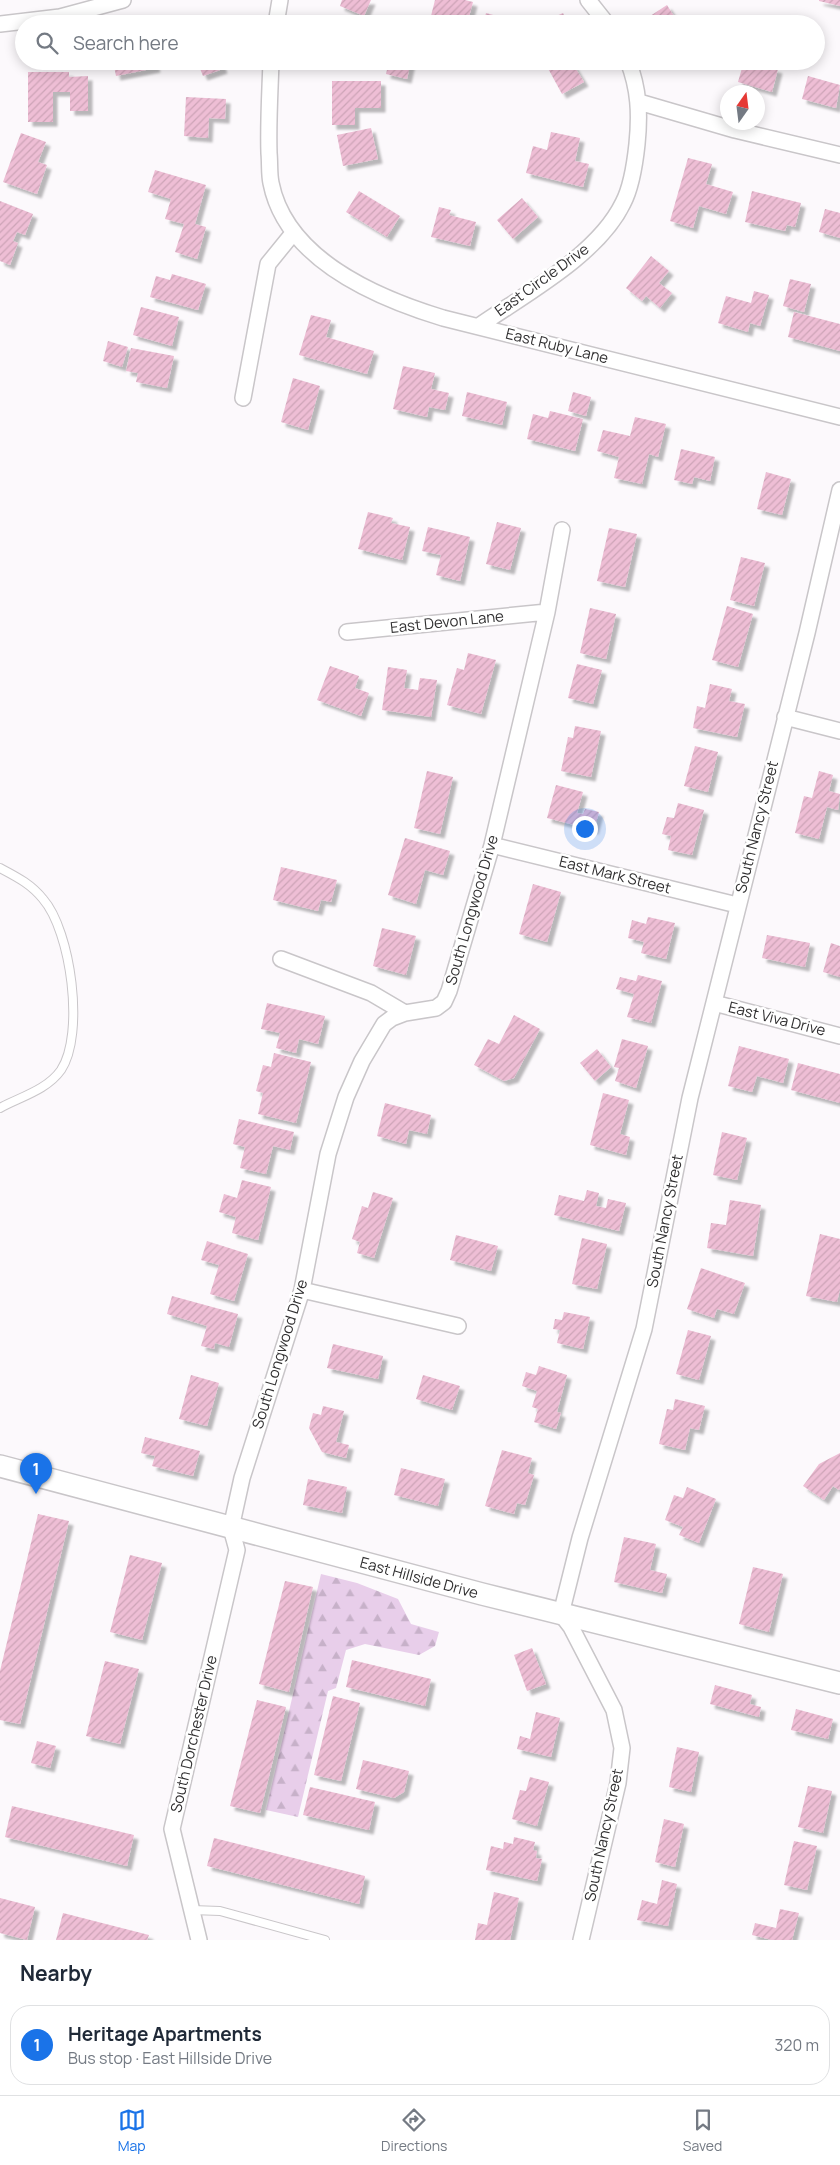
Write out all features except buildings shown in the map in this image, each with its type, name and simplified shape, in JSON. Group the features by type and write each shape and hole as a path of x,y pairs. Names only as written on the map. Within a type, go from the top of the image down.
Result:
{"main road":[{"name":"East Hillside Drive","path":"0,1466 561,1614 840,1683"}],"street":[{"path":"67,15 123,0"},
{"path":"278,15 280,0"},
{"path":"588,0 600,15"},
{"path":"0,21 15,20"},
{"name":"East Ruby Lane","path":"271,70 268,117 271,182 276,201 294,232 320,258 365,287 408,307 840,417"},
{"name":"East Circle Drive","path":"479,326 574,260 613,220 624,202 634,168 638,133 639,102 632,70"},
{"path":"639,102 735,130 840,155"},
{"path":"242,398 268,264 294,232"},
{"name":"South Nancy Street","path":"581,1940 618,1783 622,1748 614,1710 571,1627 561,1614 580,1538 644,1328 660,1257 680,1145 737,905 840,490"},
{"name":"South Longwood Drive","path":"231,1528 242,1478 302,1290 328,1154 346,1096 362,1061 384,1024 392,1018 405,1014 436,1008 446,998 492,845 547,612 562,530"},
{"name":"East Devon Lane","path":"347,632 547,612"},
{"path":"785,717 840,732"},
{"name":"East Mark Street","path":"492,845 737,905"},
{"path":"281,959 371,993 405,1014"},
{"name":"East Viva Drive","path":"714,1003 840,1036"},
{"path":"302,1290 458,1326"},
{"name":"South Dorchester Drive","path":"199,1940 172,1828 237,1550 231,1528"}],"lane":[{"path":"0,868 25,881 44,900 62,934 72,979 73,1026 69,1052 60,1070 45,1085 0,1108"},
{"path":"192,1910 220,1912 326,1940"}],"green space":[{"path":"321,1574 357,1583 398,1599 411,1624 439,1632 435,1646 419,1655 365,1644 346,1650 336,1688 328,1691 298,1817 266,1810"}],"place":[{"name":"Heritage Apartments","path":"36,1494"}]}
